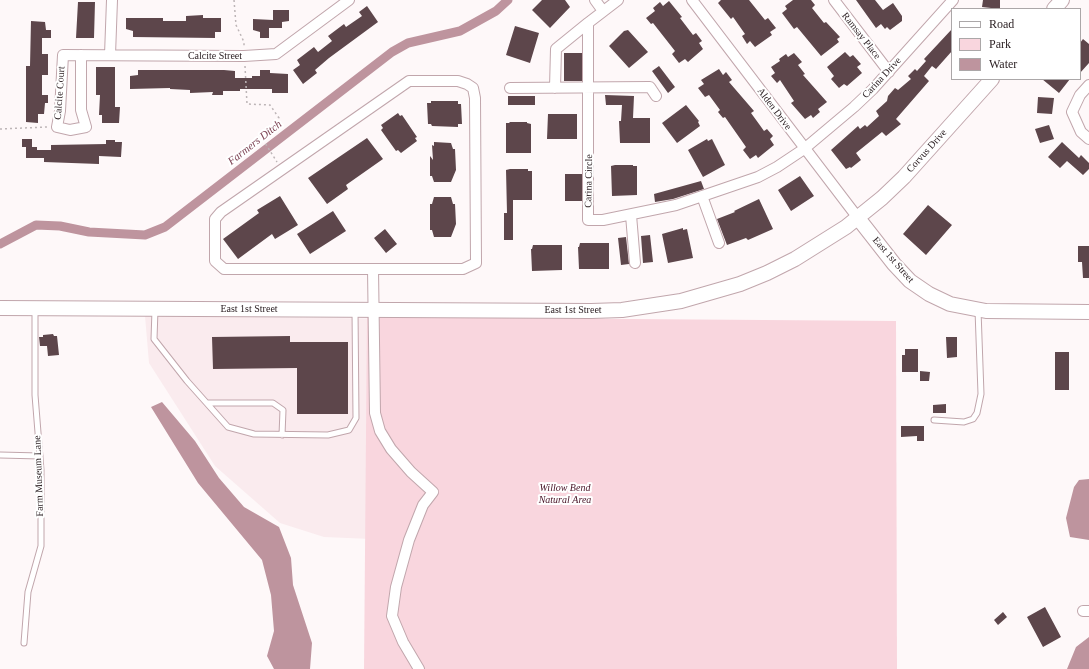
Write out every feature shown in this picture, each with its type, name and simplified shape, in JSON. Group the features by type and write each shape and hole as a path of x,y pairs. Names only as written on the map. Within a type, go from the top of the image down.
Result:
{"street":[{"path":"110,55 112,0"},
{"name":"Calcite Street","path":"63,55 244,56 276,54 350,0"},
{"path":"595,0 603,11"},
{"path":"555,88 556,50 618,0"},
{"name":"Alden Drive","path":"692,0 858,218"},
{"name":"Ramsay Place","path":"834,0 889,72"},
{"name":"Carina Drive","path":"804,149 854,107 889,72 953,0"},
{"path":"1055,8 1062,0"},
{"name":"Carina Circle","path":"588,23 588,220 603,220 676,205 758,177 777,167 804,149"},
{"name":"Calcite Court","path":"63,55 60,111 57,127 70,130 86,127 81,110 81,55"},
{"name":"Corvus Drive","path":"858,218 904,177 991,80"},
{"path":"409,81 458,81 467,84 473,88 475,98 476,263 463,269 373,269 224,269 215,261 215,219 221,212 409,81"},
{"path":"1089,85 1080,95 1072,112 1081,132 1089,139"},
{"path":"510,88 650,87 656,96"},
{"path":"702,196 719,243"},
{"path":"631,215 635,262"},
{"name":"East 1st Street","path":"0,308 622,310 674,302 711,294 767,273 821,244 858,218 894,264 916,286 950,304 978,310 1089,312"},
{"path":"373,269 375,413 380,431 391,449 411,472 433,492 423,505 409,540 396,587 392,616 403,642 419,669"}],"lane":[{"name":"Farm Museum Lane","path":"24,642 28,592 41,546 40,456 35,395 35,308"},
{"path":"155,309 154,339 228,427 254,434 282,435 328,435 349,430 356,418 355,310"},
{"path":"934,420 964,422 973,419 977,413 981,394 978,310"},
{"path":"207,403 273,403 283,410 282,435"},
{"path":"0,455 40,456"}],"path":[{"path":"234,0 236,25 244,42 247,104 270,105 279,118 278,124 263,137 274,157"},
{"path":"0,129 57,127"}],"shaded area":[{"path":"145,316 419,319 371,539 324,537 280,523 215,466 149,363"}],"green space":[{"name":"Willow Bend Natural Area","path":"367,317 896,321 897,669 364,669"}],"water":[{"path":"162,402 195,441 219,478 244,507 279,527 291,558 293,585 312,643 310,669 274,669 267,656 274,631 271,595 262,560 198,483 151,407"},
{"path":"1089,479 1089,540 1070,537 1066,518 1074,487 1079,480"},
{"path":"1089,637 1089,669 1067,669 1076,647"}],"building":[{"path":"542,0 565,0 570,7 550,28 532,10"},
{"path":"721,0 749,0 765,20 768,18 776,28 770,32 772,35 755,47 750,41 747,44 742,36 745,34 733,17 731,19 718,3"},
{"path":"793,0 811,0 815,5 812,8 824,23 826,22 840,37 837,39 839,42 821,56 797,27 794,29 782,13 787,9 785,6"},
{"path":"856,0 875,0 883,10 893,3 902,16 902,21 890,30 887,27 885,29 881,24 876,28"},
{"path":"983,0 1000,0 1000,8 982,7"},
{"path":"669,1 682,17 680,18 693,35 696,33 702,41 699,43 703,49 688,62 685,59 679,63 672,54 675,51 653,23 651,24 646,18 655,11 653,8 660,2 663,6"},
{"path":"78,2 95,2 94,38 76,38"},
{"path":"367,6 378,22 329,58 315,70 317,73 303,84 293,70 300,65 297,60 314,47 318,52 332,41 328,36 344,24 346,27 362,16 359,12"},
{"path":"273,10 289,10 289,21 282,22 282,28 269,28 269,38 260,38 260,32 253,30 253,19 273,20"},
{"path":"203,15 203,18 221,18 221,32 215,32 215,38 133,37 133,31 126,29 126,18 163,18 163,21 186,21 186,16"},
{"path":"31,21 45,22 46,30 51,30 51,38 42,38 42,54 48,54 48,75 42,75 42,95 48,95 48,103 45,103 44,114 38,114 38,123 26,122 26,66 30,66"},
{"path":"515,26 539,33 530,63 506,55"},
{"path":"628,30 648,52 629,68 609,46 624,31"},
{"path":"951,30 951,52 936,69 932,66 924,76 929,81 896,119 901,124 886,136 882,132 856,153 861,160 851,168 846,169 831,150 858,126 860,129 865,125 867,127 879,116 876,111 887,101 888,96 895,88 898,90 911,79 908,76 915,69 917,71 926,61 924,59"},
{"path":"1083,39 1089,44 1089,63 1081,72 1081,42"},
{"path":"845,52 850,57 853,55 861,64 857,67 862,73 847,86 844,84 839,88 831,79 834,76 827,67"},
{"path":"564,53 582,53 582,81 564,81"},
{"path":"794,53 802,62 798,65 805,74 803,75 827,102 818,109 820,112 813,118 811,115 805,119 791,103 794,101 780,80 777,83 771,76 775,73 771,67 780,61 779,59 786,54 788,57"},
{"path":"659,66 675,87 668,93 652,71"},
{"path":"96,67 115,67 115,107 120,107 119,123 102,123 102,115 99,115 100,95 96,95"},
{"path":"719,69 723,75 726,72 732,80 729,82 754,111 751,113 764,131 767,129 773,136 770,139 774,145 758,158 756,155 750,159 743,150 746,147 725,117 723,118 718,112 720,110 709,95 705,97 698,88 704,84 701,80"},
{"path":"138,70 224,70 235,71 235,78 252,78 252,76 260,76 260,70 270,70 270,73 288,74 288,93 272,93 272,89 240,89 240,91 223,91 223,95 212,95 213,92 190,93 190,90 170,88 130,89 130,76 138,75"},
{"path":"1043,80 1069,80 1059,93"},
{"path":"605,95 634,96 633,118 650,118 650,143 620,143 619,121 621,121 622,105 606,105"},
{"path":"508,96 535,96 535,105 508,105"},
{"path":"1038,97 1054,98 1052,114 1037,113"},
{"path":"431,101 458,101 458,104 461,104 462,124 458,124 458,127 432,126 431,124 428,124 427,103 431,103"},
{"path":"686,105 699,121 700,126 677,143 662,123"},
{"path":"398,113 400,116 402,115 417,137 415,138 417,141 401,153 398,150 396,151 381,130 383,128 381,125"},
{"path":"548,114 577,114 577,139 547,139"},
{"path":"509,122 527,122 531,124 531,153 506,153 506,123 510,123"},
{"path":"1049,125 1054,139 1040,143 1035,129"},
{"path":"367,138 383,159 346,185 348,189 327,204 308,178"},
{"path":"22,139 32,139 32,147 37,147 37,150 51,150 51,145 106,144 106,140 115,140 115,142 122,142 121,157 99,156 99,164 44,162 44,158 26,158 26,147 22,147"},
{"path":"707,139 708,141 712,139 725,165 703,177 688,150"},
{"path":"434,142 451,143 453,149 455,149 456,170 451,182 434,182 432,176 430,176 430,156 433,160 432,145 434,146"},
{"path":"1062,142 1079,158 1081,155 1089,163 1089,169 1083,175 1067,161 1060,168 1048,157"},
{"path":"611,166 637,166 637,195 612,196"},
{"path":"528,169 528,171 532,171 532,200 513,200 513,240 504,240 504,213 507,213 506,170"},
{"path":"565,174 582,174 582,201 565,201"},
{"path":"800,176 814,196 791,211 778,190"},
{"path":"701,181 704,189 673,199 655,202 654,194"},
{"path":"280,196 298,225 275,239 272,234 238,259 223,239 259,213 257,210"},
{"path":"434,197 451,197 453,204 455,204 456,224 451,237 434,237 432,230 430,230 430,204 432,204"},
{"path":"759,199 773,229 748,240 746,238 727,245 717,219 735,212 734,211"},
{"path":"928,205 952,225 926,255 903,234"},
{"path":"333,211 346,231 310,254 297,234"},
{"path":"683,228 683,230 687,229 693,258 668,263 662,234"},
{"path":"385,229 397,244 386,253 374,238"},
{"path":"650,235 653,262 643,263 641,236"},
{"path":"626,237 629,264 621,265 618,238"},
{"path":"580,243 609,243 609,269 579,269 578,247"},
{"path":"533,245 562,245 562,270 532,271 531,249"},
{"path":"1078,246 1089,246 1089,278 1083,278 1082,262 1078,262"},
{"path":"53,334 54,336 57,336 59,355 48,356 47,346 40,346 39,337"},
{"path":"290,336 290,342 348,342 348,414 297,414 297,368 213,369 212,337"},
{"path":"946,337 957,337 957,357 947,358"},
{"path":"905,349 918,349 918,372 902,372 902,355 905,355"},
{"path":"1055,352 1069,352 1069,390 1055,390"},
{"path":"920,371 930,372 929,381 920,381"},
{"path":"946,404 946,413 933,413 933,405"},
{"path":"901,426 924,426 924,441 917,441 917,436 901,437"},
{"path":"1045,607 1061,637 1043,647 1027,617"},
{"path":"1003,612 1007,617 998,625 994,620"}],"waterway":[{"name":"Farmers Ditch","path":"0,244 36,225 60,226 89,232 145,235 165,227 392,52 408,43 460,31 496,11 508,0"}]}
